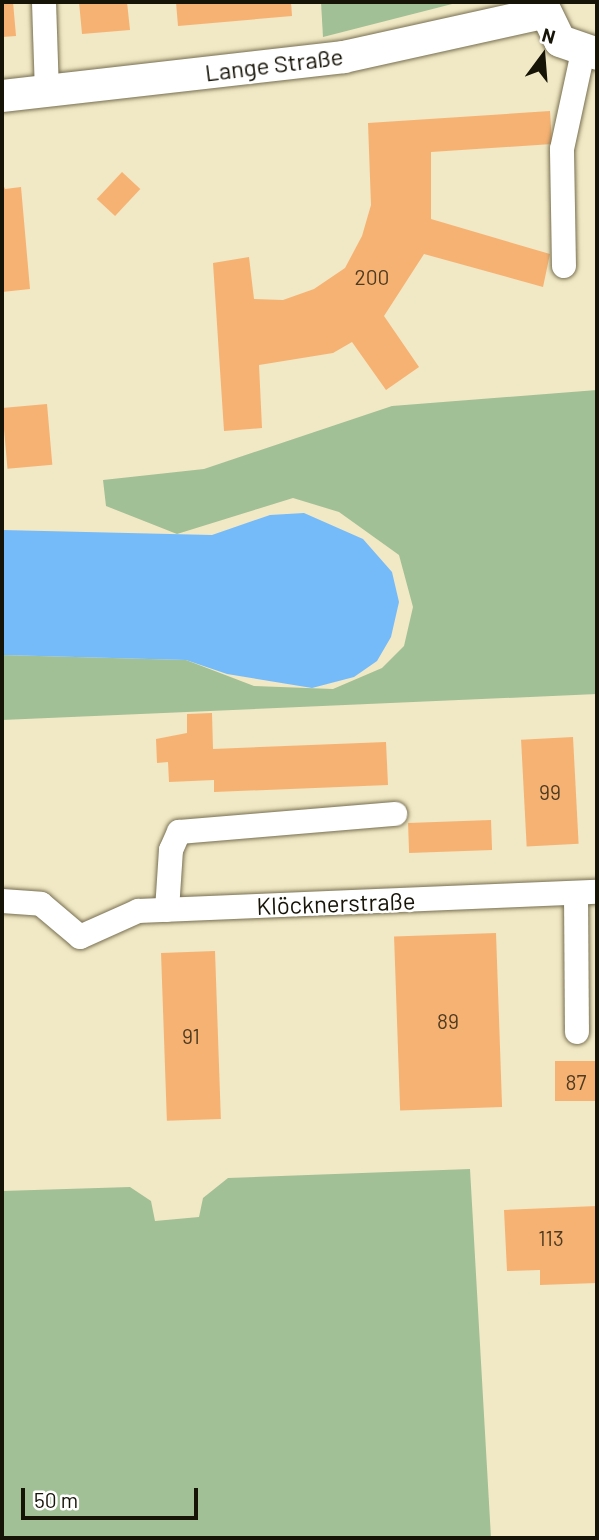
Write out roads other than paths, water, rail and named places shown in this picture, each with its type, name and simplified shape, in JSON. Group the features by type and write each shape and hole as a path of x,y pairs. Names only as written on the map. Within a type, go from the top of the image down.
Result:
{"main road":[{"name":"Lange Straße","path":"2,96 344,57 541,7"},
{"path":"541,7 560,41 590,53"}],"street":[{"path":"44,2 47,91"},
{"path":"564,266 562,149 590,53"},
{"path":"167,910 169,861 179,832 395,814"},
{"path":"577,1032 587,893"},
{"name":"Klöcknerstraße","path":"2,901 41,904 80,937 138,911 587,893"}],"water":[{"path":"304,513 363,539 392,572 399,602 391,637 377,661 354,677 312,688 227,674 186,660 2,655 2,530 212,535 270,515"}]}
